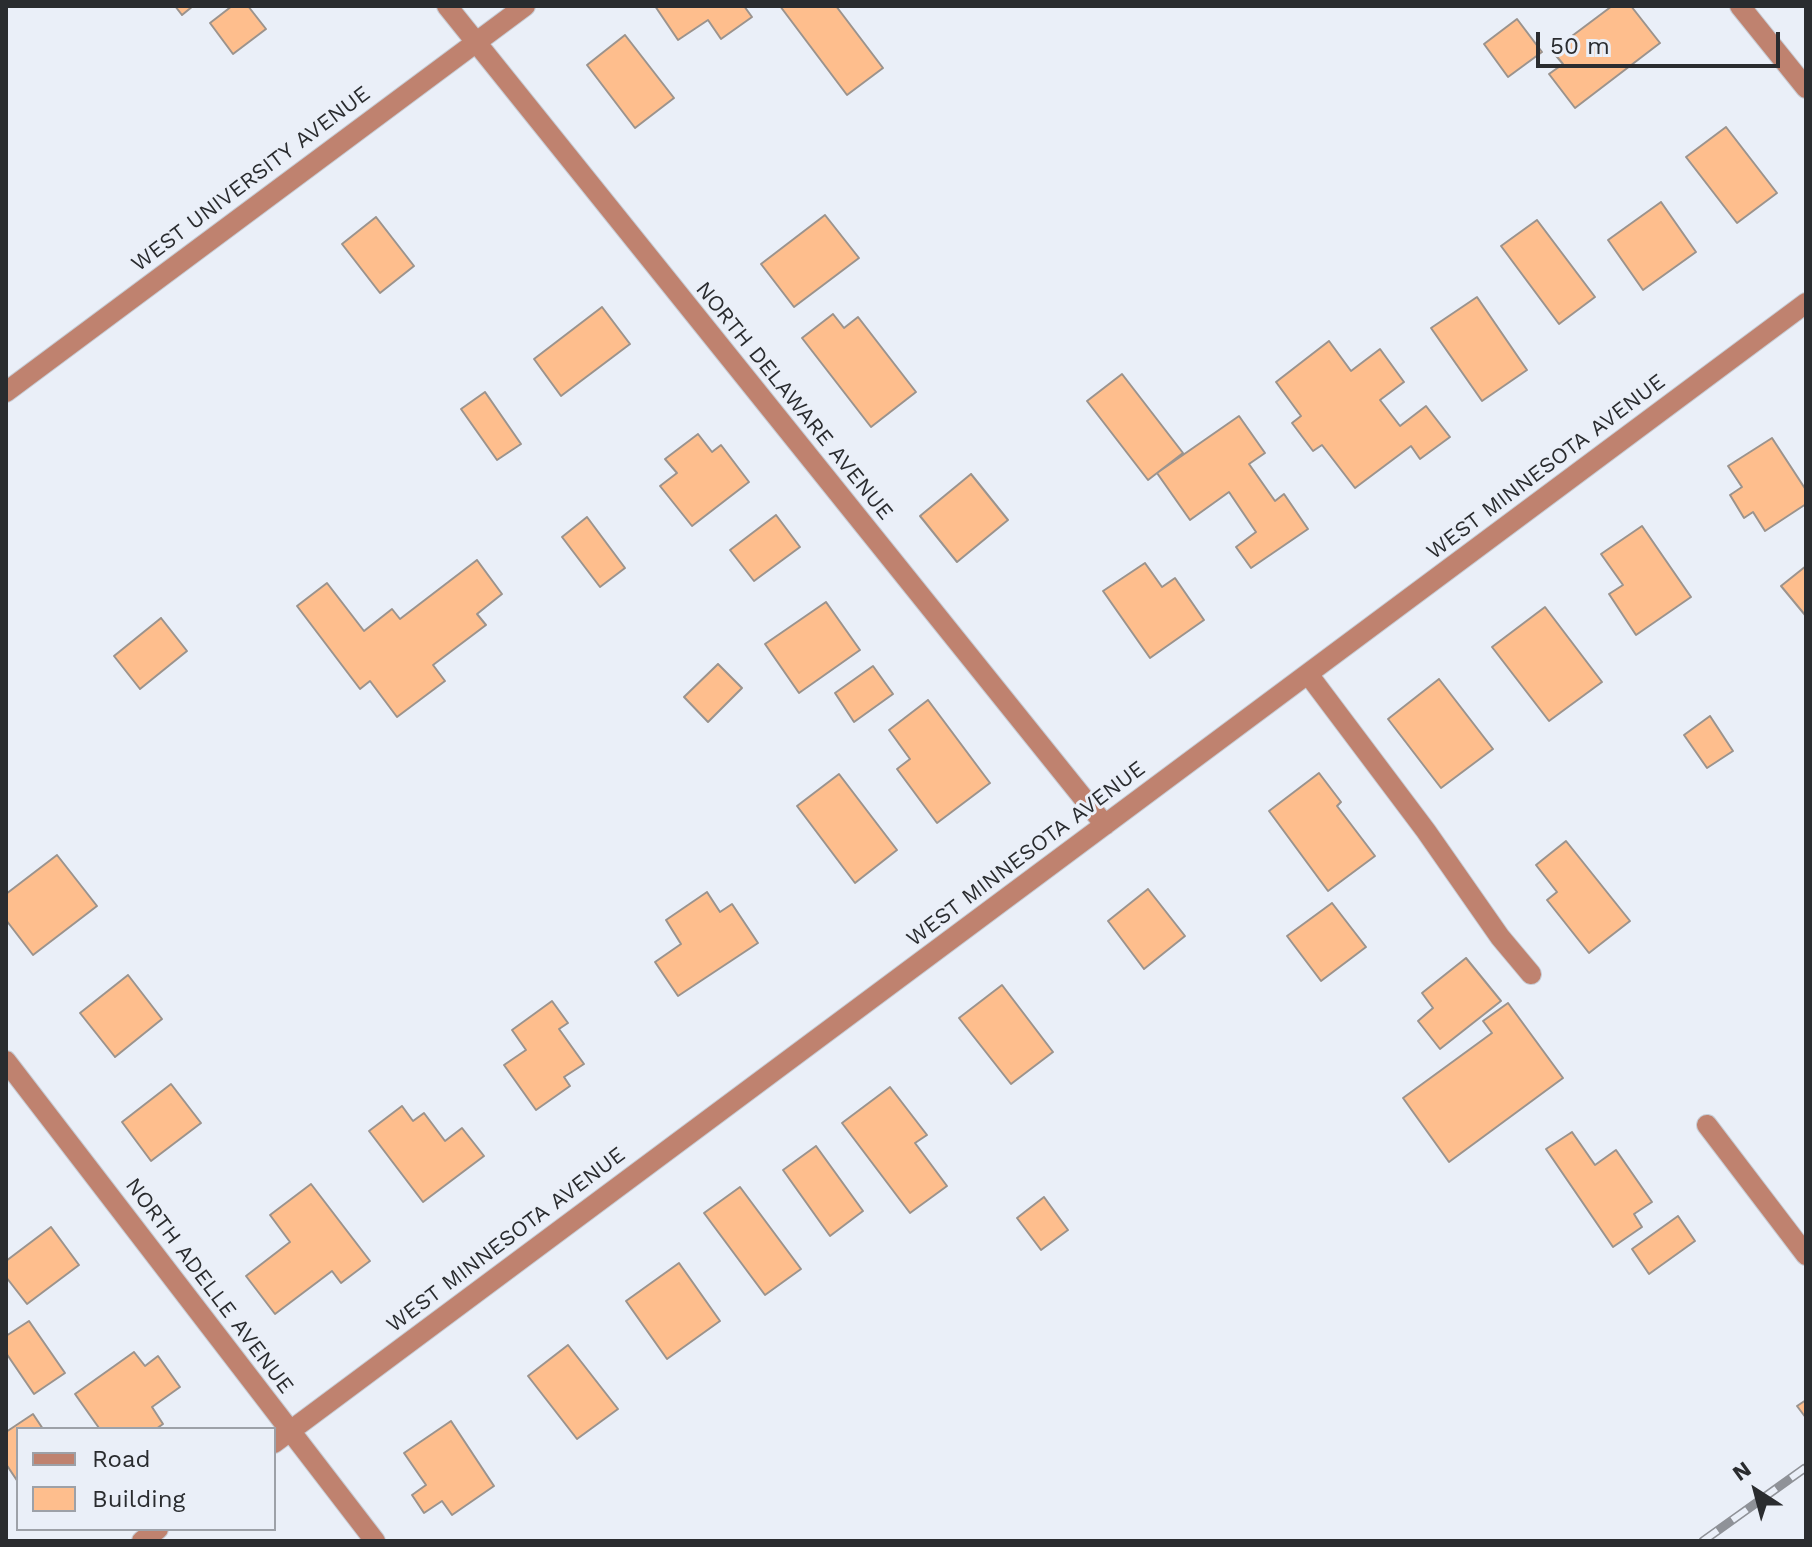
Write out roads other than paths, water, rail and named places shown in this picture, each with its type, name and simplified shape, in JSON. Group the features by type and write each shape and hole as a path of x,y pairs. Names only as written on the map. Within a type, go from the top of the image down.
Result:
{"street":[{"name":"NORTH DELAWARE AVENUE","path":"447,6 1105,825"},
{"name":"WEST UNIVERSITY AVENUE","path":"6,392 525,6"},
{"path":"1740,6 1806,88"},
{"name":"WEST MINNESOTA AVENUE","path":"282,1437 1806,303"},
{"path":"1308,674 1426,831 1492,926 1531,974"},
{"name":"NORTH ADELLE AVENUE","path":"6,1061 275,1427"},
{"path":"1707,1125 1806,1255"},
{"name":"NORTH ADELLE AVENUE","path":"282,1437 375,1541"}],"railway":[{"path":"1703,1541 1805,1468"}]}
